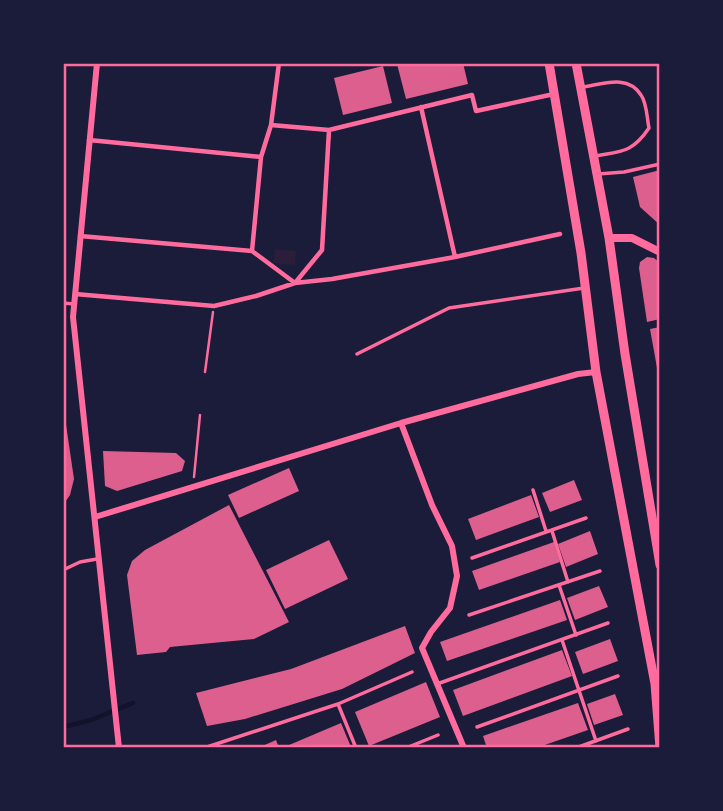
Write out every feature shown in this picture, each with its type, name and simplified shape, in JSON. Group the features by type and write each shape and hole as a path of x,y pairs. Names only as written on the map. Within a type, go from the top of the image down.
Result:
{"main road":[{"path":"549,63 596,372 655,684 660,748"},
{"path":"576,63 609,238 660,565"}],"street":[{"path":"97,63 74,304 119,748"},
{"path":"252,251 261,157 271,125 279,63"},
{"path":"271,125 329,130 472,95 476,111 555,93"},
{"path":"421,107 455,257"},
{"path":"295,283 322,250 329,130"},
{"path":"88,140 261,157"},
{"path":"75,294 214,306 295,283 455,257 560,234"},
{"path":"79,236 252,251 295,283"},
{"path":"609,238 632,237 660,252"},
{"path":"95,517 401,423 578,374 596,372"},
{"path":"401,423 432,505 452,546 457,576 450,608 422,648 464,748"}],"lane":[{"path":"581,88 611,82 628,83 642,96 645,107 649,128 638,144 626,150 595,156"},
{"path":"598,174 624,172 660,164"},
{"path":"357,354 449,308 585,288"},
{"path":"63,303 74,304"},
{"path":"533,490 568,582"},
{"path":"472,558 586,518"},
{"path":"63,570 80,562 99,559"},
{"path":"470,615 600,571"},
{"path":"559,585 576,635"},
{"path":"437,684 608,623"},
{"path":"562,640 596,740"},
{"path":"204,748 338,704 412,672"},
{"path":"477,727 618,676"},
{"path":"338,704 356,748"},
{"path":"576,748 628,729"},
{"path":"406,748 438,735"}],"path":[{"path":"205,372 214,306"},
{"path":"192,487 200,415"}],"shaded area":[{"path":"275,249 296,251 295,265 273,263"}],"building":[{"path":"463,63 468,84 406,99 397,64"},
{"path":"383,66 392,103 343,115 334,78"},
{"path":"660,170 660,225 640,207 633,177"},
{"path":"647,257 660,263 660,319 647,322 639,268 640,262"},
{"path":"660,327 660,379 659,379 650,329"},
{"path":"63,404 74,479 70,495 63,505"},
{"path":"103,451 176,453 185,461 182,471 117,491 105,486"},
{"path":"289,468 299,491 239,518 228,495"},
{"path":"574,480 582,500 550,512 542,493"},
{"path":"531,495 539,517 476,540 468,519"},
{"path":"229,505 289,622 254,639 170,647 166,652 137,655 127,575 132,561 145,550"},
{"path":"590,531 598,554 566,567 558,544"},
{"path":"329,540 348,579 285,609 266,570"},
{"path":"554,542 560,562 479,590 472,571"},
{"path":"599,586 608,607 575,620 567,598"},
{"path":"560,600 567,620 447,661 440,642"},
{"path":"405,626 415,653 342,689 245,719 207,726 196,693 291,669"},
{"path":"610,639 618,661 583,674 575,652"},
{"path":"562,650 572,676 463,716 453,690"},
{"path":"426,682 440,717 369,746 355,712"},
{"path":"615,694 623,715 594,725 587,704"},
{"path":"578,703 588,730 536,748 487,748 483,736"},
{"path":"341,723 351,747 349,748 282,748"},
{"path":"276,740 279,748 258,748"}],"waterway":[{"path":"63,727 91,720 133,703"}]}
